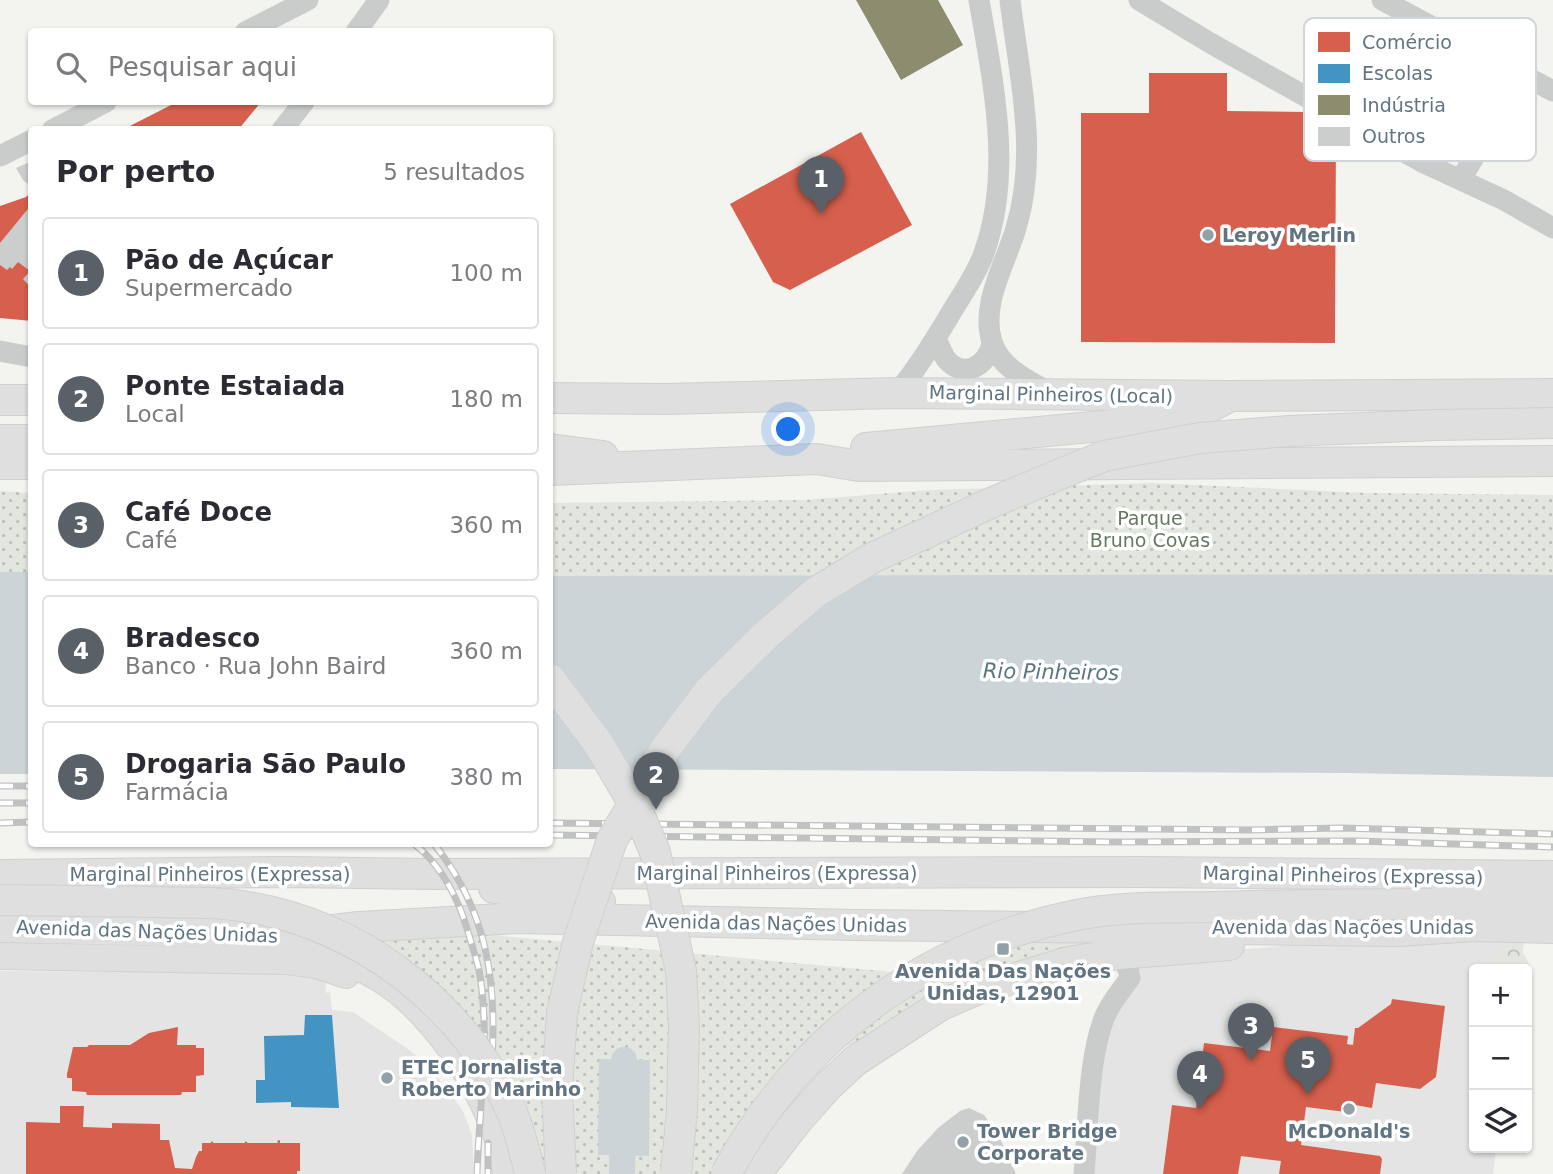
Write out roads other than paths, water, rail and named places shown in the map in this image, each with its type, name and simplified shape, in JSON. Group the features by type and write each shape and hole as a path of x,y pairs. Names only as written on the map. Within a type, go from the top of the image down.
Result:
{"highway":[{"name":"Marginal Pinheiros (Local)","path":"553,398 665,399 897,393 1230,397 1553,394"},
{"path":"553,470 817,459 857,448 1188,418 1230,397"},
{"path":"0,400 28,400"},
{"path":"561,1174 557,1089 562,1013 578,942 612,840 666,748 709,691 766,635 816,592 872,558 993,502 1104,456 1200,438 1277,432 1553,423"},
{"path":"0,440 28,440"},
{"path":"553,449 669,467"},
{"path":"817,459 859,466 1553,461"},
{"path":"0,464 28,464"},
{"path":"553,683 598,743 637,809 655,852 681,971 684,1027 682,1110 676,1174"},
{"name":"Marginal Pinheiros (Expressa)","path":"0,875 286,872 1143,872 1553,876"},
{"path":"432,874 536,895 630,904 765,923"},
{"path":"0,900 233,905 279,914 349,942 387,963 449,1015 487,1065 511,1109 530,1174"},
{"path":"726,1174 738,1151 789,1080 852,1018 934,964 1002,934 1074,915 1135,908 1553,904"},
{"name":"Avenida das Nações Unidas","path":"0,927 216,932 266,938 359,927 518,918 1399,931 1473,926 1553,928"},
{"path":"756,1174 797,1121 855,1061 941,1005 976,990 1068,962 1124,966 1307,929"},
{"path":"266,938 355,962 382,977 429,1018 449,1042 485,1103 500,1138 508,1174"}],"main road":[{"path":"0,956 288,961 316,965 369,984 429,1018"}],"street":[{"path":"253,28 308,0"},
{"path":"359,28 379,0"},
{"path":"897,393 936,338 984,253 999,184 997,112 979,0"},
{"path":"1010,0 1022,83 1028,159 1016,228 996,284 989,329 992,343 1007,365 1051,393"},
{"path":"1139,0 1304,96"},
{"path":"1382,0 1416,18"},
{"path":"1536,82 1553,91"},
{"path":"60,126 100,105"},
{"path":"285,126 302,105"},
{"path":"0,156 28,142"},
{"path":"1421,161 1504,200 1553,228"},
{"path":"1461,180 1472,161"},
{"path":"936,338 947,359 956,367 964,369 983,363 992,343"},
{"path":"0,351 28,356"},
{"path":"1084,1174 1094,1059 1102,1022 1124,966"}],"water":[{"path":"0,572 28,572 28,774 0,774"},
{"name":"Rio Pinheiros","path":"1553,575 1553,777 1346,773 553,769 553,576"},
{"path":"599,1059 650,1060 649,1156 598,1155"}],"waterway":[{"path":"622,1174 624,1060"}],"railway":[{"path":"0,786 28,786"},
{"path":"0,803 28,803"},
{"path":"0,823 28,822"},
{"path":"553,823 1252,830 1342,828 1553,834"},
{"path":"553,835 1116,842 1357,841 1553,847"},
{"path":"418,847 438,868 455,898 479,970 484,1046 477,1174"},
{"path":"436,847 466,894 484,945 492,1000 492,1059"},
{"path":"488,1143 488,1174"}],"place":[{"name":"Pão de Açúcar","path":"821,214"},
{"name":"Leroy Merlin","path":"1208,235"},
{"name":"Ponte Estaiada","path":"656,810"},
{"name":"Avenida Das Nações Unidas, 12901","path":"1003,949"},
{"name":"Café Doce","path":"1251,1061"},
{"name":"ETEC Jornalista Roberto Marinho","path":"387,1078"},
{"name":"Drogaria São Paulo","path":"1308,1095"},
{"name":"Bradesco","path":"1200,1109"},
{"name":"McDonald's","path":"1349,1109"},
{"name":"Tower Bridge Corporate","path":"963,1142"}],"park label":[{"name":"Parque Bruno Covas","path":"1150,529"}]}
